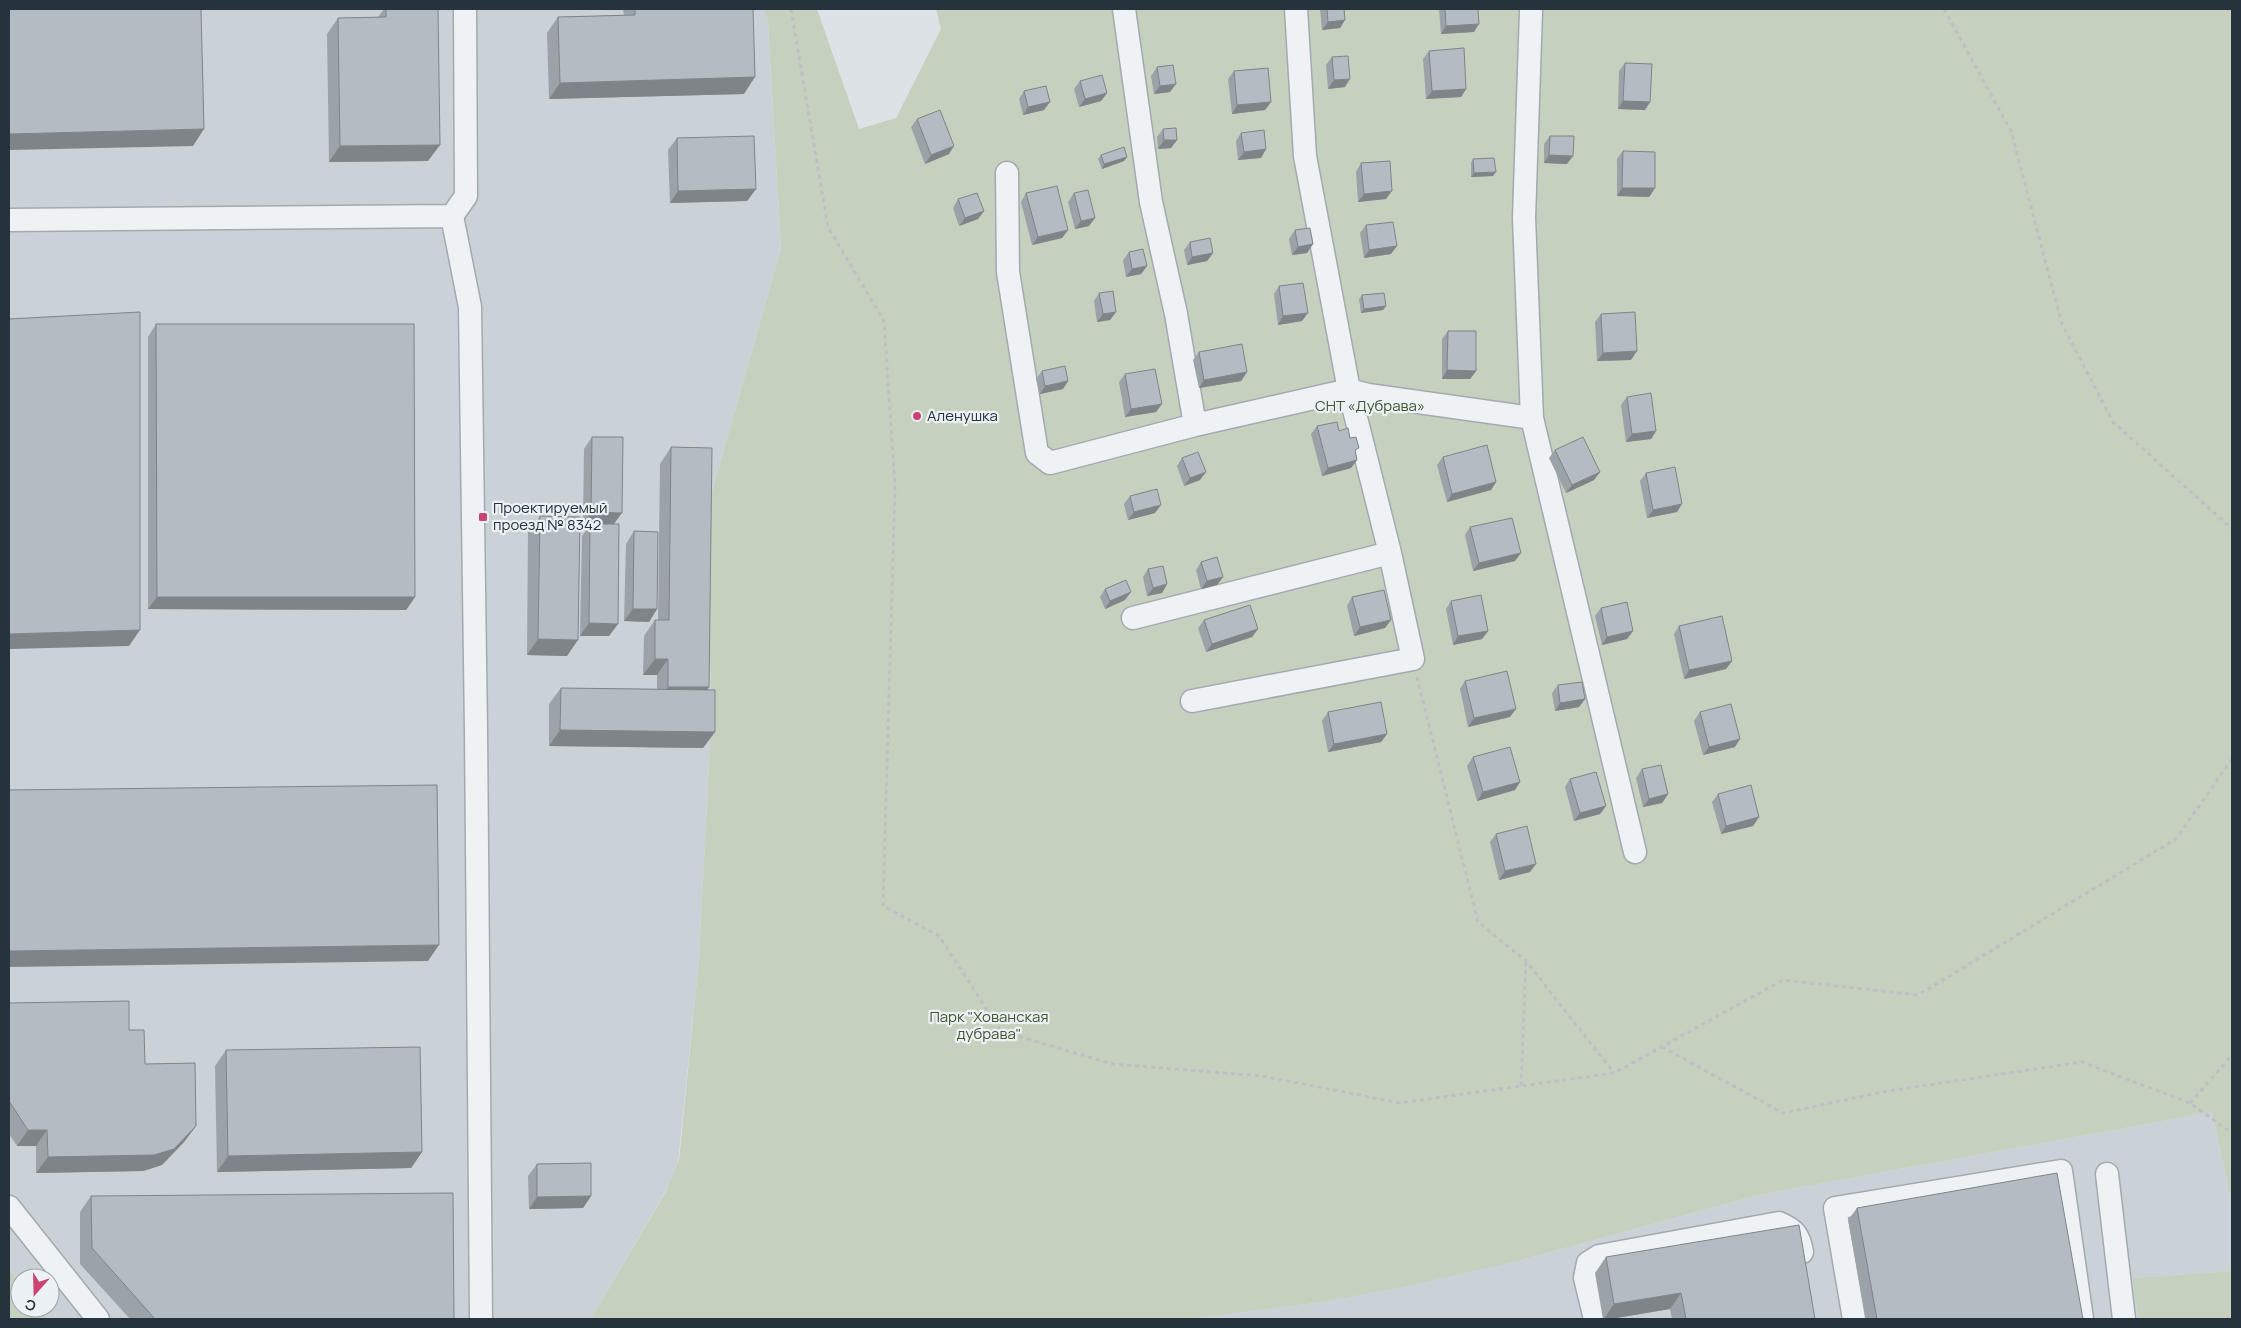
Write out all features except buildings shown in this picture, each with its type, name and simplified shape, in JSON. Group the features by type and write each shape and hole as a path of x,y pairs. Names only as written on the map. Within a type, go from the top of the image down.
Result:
{"street":[{"path":"465,9 466,196 452,216 470,307 481,1319"},
{"path":"1124,9 1151,202 1176,314 1196,426"},
{"path":"1192,701 1413,659 1390,553 1349,390 1305,156 1296,9"},
{"path":"1531,11 1524,218 1532,418 1635,852"},
{"path":"1007,173 1008,272 1037,453 1050,463 1349,390 1368,395 1532,418"},
{"path":"9,220 452,216"},
{"path":"1133,618 1390,553"},
{"path":"1854,1319 1835,1208 2061,1171 2082,1319"},
{"path":"2107,1174 2124,1319"},
{"path":"9,1207 98,1319"},
{"path":"1595,1319 1585,1278 1588,1263 1599,1256 1779,1223 1792,1228 1799,1237 1806,1274"}],"path":[{"path":"791,9 828,227 884,321 895,488 883,906 939,936 1001,1031 1112,1064 1262,1076 1400,1103 1614,1073 1782,980 1918,995 2176,839 2232,759"},
{"path":"1944,9 2011,131 2062,324 2113,422 2232,529"},
{"path":"1413,659 1478,922 1526,961 1614,1073"},
{"path":"1521,1086 1526,961"},
{"path":"1662,1047 1783,1113 1888,1091 2082,1062 2190,1103 2232,1132"},
{"path":"2190,1103 2232,1055"}],"shaded area":[{"path":"9,9 764,9 768,22 781,249 708,506 711,724 699,959 677,1172 591,1319 48,1319 60,1318 60,1268 9,1269"},
{"path":"2212,1112 2232,1204 2232,1271 2134,1278 2138,1319 1189,1319 1315,1303 1518,1261 1758,1195"}],"green space":[{"name":"Парк \"Хованская дубрава\"","path":"764,9 817,9 859,129 896,118 941,29 936,9 2232,9 2232,1204 2212,1112 1758,1195 1518,1261 1402,1287 1315,1303 1189,1319 591,1319 667,1190 679,1161 699,959 711,724 708,506 781,249 768,22"},
{"path":"9,1269 10,1318 48,1319 9,1319"},
{"path":"2232,1271 2232,1319 2138,1319 2133,1278"}],"place":[{"name":"Аленушка","path":"917,416"},
{"name":"Проектируемый проезд № 8342","path":"483,517"}],"park label":[{"name":"СНТ «Дубрава»","path":"1370,406"}]}
